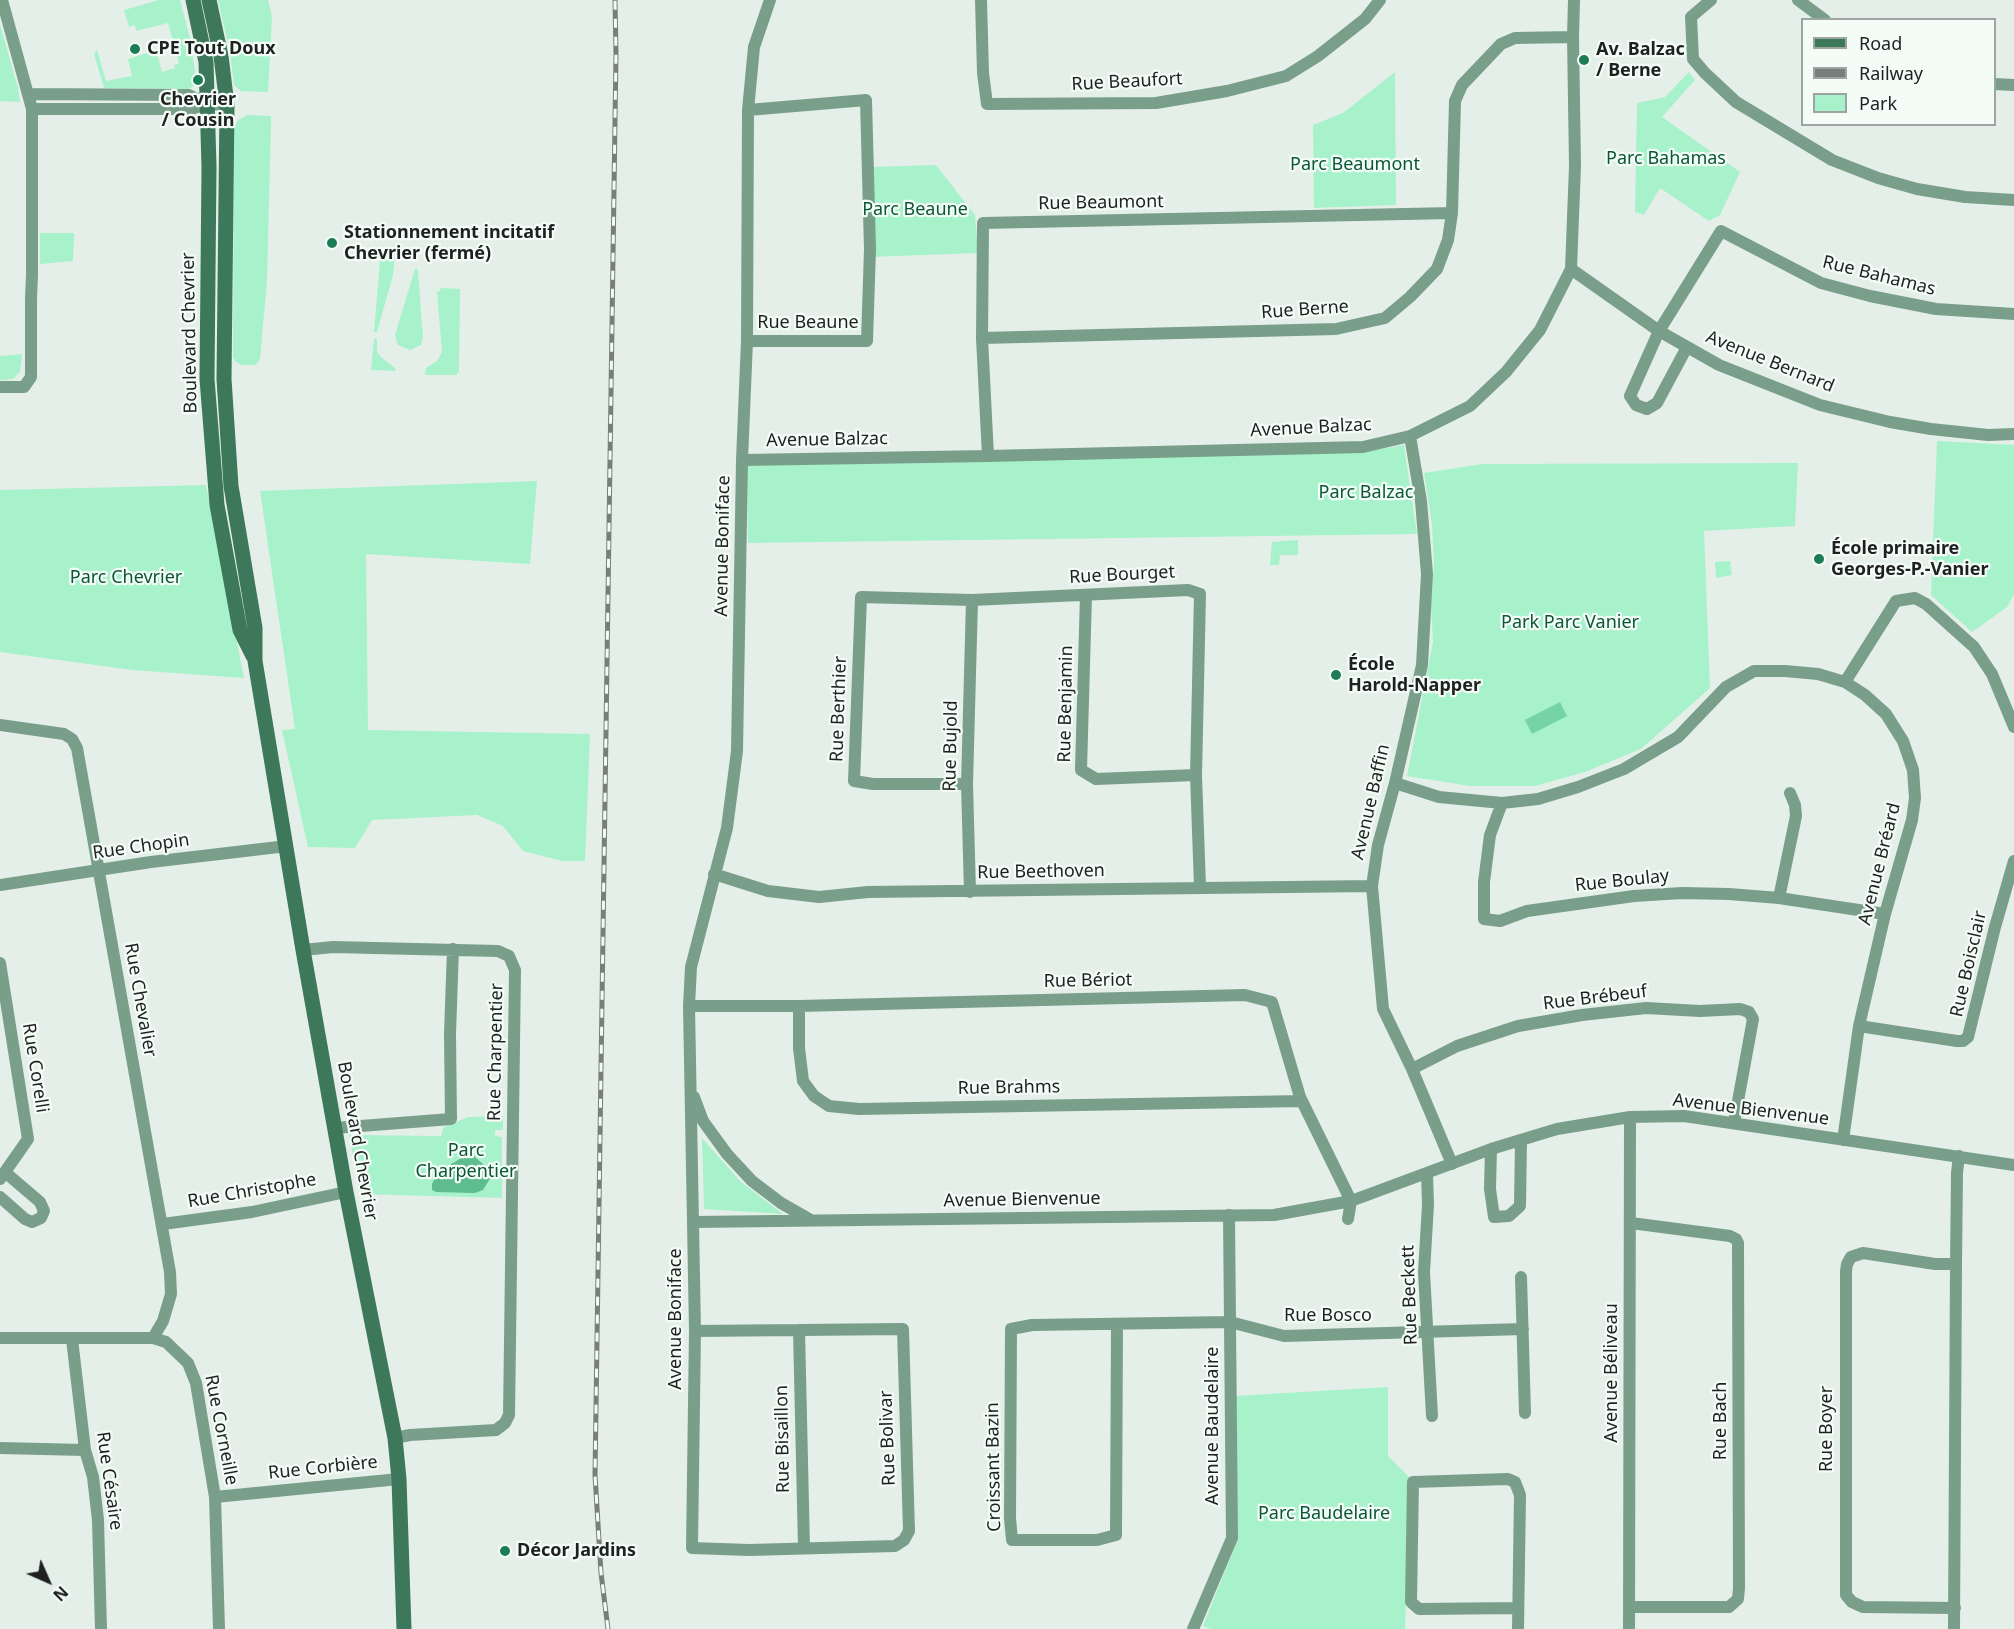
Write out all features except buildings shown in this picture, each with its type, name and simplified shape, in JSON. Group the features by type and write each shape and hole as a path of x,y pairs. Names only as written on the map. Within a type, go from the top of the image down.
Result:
{"street":[{"path":"0,387 24,387 32,377 32,109 2,0"},
{"name":"Boulevard Chevrier","path":"193,0 206,62 207,379 217,505 240,630 255,660"},
{"name":"Boulevard Chevrier","path":"208,0 221,56 227,105 224,379 231,486 255,628 255,660 303,951 346,1192 395,1438 399,1479 404,1629"},
{"name":"Avenue Boniface","path":"692,1548 695,1331 689,1006 691,967 727,828 737,751 742,460 747,341 748,110 753,47 770,0"},
{"name":"Rue Beaufort","path":"981,0 983,73 987,105 1156,103 1237,89 1286,76 1318,56 1365,19 1380,0"},
{"name":"Avenue Balzac","path":"742,460 1363,447 1410,436 1470,405 1506,372 1540,330 1571,269 1575,166 1574,0"},
{"path":"1711,0 1691,17 1693,59 1705,73 1745,108 1832,160 1878,178 1917,189 1965,197 2014,201"},
{"path":"1798,0 1821,18"},
{"name":"Rue Berne","path":"982,338 1336,329 1385,318 1410,297 1437,269 1448,240 1452,213 1455,101 1462,85 1501,44 1515,38 1573,37"},
{"path":"1996,84 2014,86"},
{"path":"29,94 189,95 207,104"},
{"name":"Rue Beaune","path":"747,341 867,341 870,249 866,100 748,110"},
{"path":"32,109 191,109 207,104 227,105"},
{"name":"Rue Beaumont","path":"988,456 982,338 983,223 1452,213"},
{"name":"Rue Bahamas","path":"1659,331 1721,231 1821,282 1870,296 1936,309 2014,314"},
{"name":"Avenue Bernard","path":"1571,269 1659,331 1719,365 1820,405 1930,429 1988,435 2014,434"},
{"path":"1659,331 1630,396 1636,405 1647,409 1657,403 1687,346"},
{"name":"Avenue Baffin","path":"1410,436 1421,501 1427,574 1422,665 1395,783 1378,844 1372,886 1383,1009 1412,1069 1452,1164"},
{"name":"Rue Bourget","path":"861,597 972,600 1188,590 1200,594 1196,775 1200,887"},
{"name":"Rue Benjamin","path":"1086,595 1082,771 1096,779 1196,775"},
{"name":"Rue Berthier","path":"861,597 854,781 873,784 967,784"},
{"path":"1845,682 1896,601 1915,598 1926,604 1974,647 1992,674 2014,727"},
{"name":"Rue Bujold","path":"970,892 967,784 972,600"},
{"name":"Avenue Bréard","path":"1395,783 1439,797 1502,803 1538,799 1578,788 1624,769 1678,737 1726,687 1754,671 1818,674 1845,682 1873,702 1891,721 1906,748 1914,777 1913,813 1885,915 1859,1026 1843,1140"},
{"name":"Rue Chevalier","path":"0,725 64,734 72,739 80,757 170,1272 171,1294 163,1321 153,1338"},
{"path":"1779,898 1796,816 1795,805 1790,793"},
{"name":"Rue Boulay","path":"1502,803 1490,835 1484,882 1484,919 1500,921 1527,911 1634,896 1706,893 1779,898 1885,915"},
{"name":"Rue Chopin","path":"0,885 151,862 287,846"},
{"name":"Rue Boisclair","path":"1859,1026 1957,1041 1968,1038 2014,861"},
{"name":"Rue Beethoven","path":"714,874 768,891 819,897 868,892 1372,886"},
{"name":"Rue Charpentier","path":"303,951 333,947 498,951 508,956 515,970 509,1415 505,1423 496,1430 410,1435 395,1438"},
{"path":"335,1128 451,1119 450,1034 453,949"},
{"name":"Rue Corelli","path":"0,963 28,1139 3,1176 40,1202 44,1211 41,1218 32,1222 25,1219 0,1197"},
{"name":"Rue Bériot","path":"689,1006 799,1006 1245,995 1272,1002 1302,1101 1351,1201"},
{"name":"Rue Brahms","path":"799,1006 799,1048 803,1081 814,1096 829,1106 860,1109 1302,1101"},
{"name":"Rue Brébeuf","path":"1412,1069 1457,1046 1518,1026 1582,1014 1646,1008 1700,1011 1740,1009 1749,1012 1753,1020 1734,1123"},
{"name":"Avenue Boniface","path":"691,1090 703,1121 727,1154 752,1181 781,1203 810,1220"},
{"name":"Avenue Bienvenue","path":"693,1222 1274,1215 1351,1201 1491,1149 1557,1129 1630,1118 1684,1116 2014,1165"},
{"name":"Avenue Béliveau","path":"1629,1629 1630,1118"},
{"path":"1491,1149 1490,1189 1494,1217 1509,1216 1520,1206 1521,1140"},
{"path":"1954,1629 1956,1264 1959,1156"},
{"name":"Rue Beckett","path":"1427,1173 1428,1204 1424,1272 1432,1416"},
{"name":"Rue Christophe","path":"163,1224 252,1212 346,1192"},
{"path":"1348,1219 1351,1201"},
{"name":"Avenue Baudelaire","path":"1193,1629 1232,1538 1229,1215"},
{"name":"Rue Bach","path":"1629,1607 1729,1606 1738,1599 1739,1576 1738,1243 1727,1235 1631,1223"},
{"name":"Rue Boyer","path":"1954,1608 1863,1607 1852,1602 1846,1594 1846,1271 1851,1257 1863,1253 1935,1264 1956,1264"},
{"path":"1521,1277 1525,1413"},
{"name":"Rue Bosco","path":"1230,1322 1284,1336 1522,1329"},
{"name":"Croissant Bazin","path":"1117,1324 1116,1535 1097,1540 1012,1540 1010,1518 1011,1329 1032,1325 1230,1322"},
{"name":"Rue Bolivar","path":"692,1548 749,1550 895,1546 904,1540 909,1531 903,1329 695,1331"},
{"name":"Rue Bisaillon","path":"799,1330 804,1548"},
{"path":"0,1338 153,1338"},
{"name":"Rue Corneille","path":"153,1338 162,1340 177,1352 188,1363 193,1374 215,1497 219,1629"},
{"name":"Rue Césaire","path":"72,1339 85,1450 93,1477 98,1520 101,1629"},
{"path":"0,1448 85,1450"},
{"name":"Rue Corbière","path":"215,1497 399,1479"},
{"path":"1518,1608 1419,1609 1411,1602 1413,1482 1508,1479 1515,1482 1520,1495 1518,1629"}],"green space":[{"path":"159,0 180,0 191,42 196,80 194,86 188,89 104,88 94,54 97,50 106,81 132,76 128,59 154,51 162,72 175,68 174,65 179,64 168,23 136,31 135,25 129,27 124,10"},
{"path":"218,0 268,0 272,17 268,92 241,91 234,85 230,52"},
{"path":"0,25 18,88 20,102 0,101"},
{"name":"Parc Beaumont","path":"1395,72 1396,205 1314,208 1313,125 1343,113"},
{"name":"Parc Bahamas","path":"1689,72 1695,80 1662,117 1740,172 1720,215 1709,221 1660,188 1644,215 1635,212 1637,103 1665,97"},
{"path":"247,115 271,116 267,281 260,359 256,365 242,365 233,357 234,127 236,122"},
{"name":"Parc Beaune","path":"936,165 975,215 978,253 870,257 870,167"},
{"path":"40,233 74,233 73,261 40,264"},
{"path":"384,254 395,254 393,275 377,332 374,332 380,260"},
{"path":"415,269 418,271 423,338 421,345 410,350 398,345 395,335"},
{"path":"440,288 460,289 459,372 456,375 425,375 426,368 437,361 442,352 437,292"},
{"path":"374,339 377,339 377,351 380,356 396,369 395,371 371,370"},
{"path":"22,354 20,372 13,379 0,380 0,356"},
{"path":"1937,441 2014,445 2014,595 2007,607 1972,632 1931,595"},
{"name":"Parc Balzac","path":"1404,445 1417,534 748,543 747,465 1368,451"},
{"name":"Park Parc Vanier","path":"1798,463 1795,526 1704,531 1710,688 1641,749 1585,772 1535,786 1470,786 1407,776 1433,642 1432,525 1424,473 1482,464"},
{"path":"537,481 530,564 366,554 368,730 590,734 585,861 562,861 523,851 503,826 477,815 372,820 355,848 308,847 282,730 295,729 260,491"},
{"name":"Parc Chevrier","path":"206,485 244,678 132,670 0,652 0,490"},
{"path":"1298,540 1298,555 1280,555 1279,565 1270,565 1272,542"},
{"path":"1730,561 1732,575 1716,578 1715,562"},
{"name":"Parc Charpentier","path":"503,1116 503,1130 495,1130 495,1136 502,1137 502,1198 360,1194 349,1135 441,1136 443,1128 468,1117"},
{"path":"702,1138 741,1182 783,1214 704,1209"},
{"path":"474,1156 485,1166 491,1177 483,1190 475,1193 432,1190 432,1184 438,1172 463,1157"},
{"name":"Parc Baudelaire","path":"1388,1387 1388,1456 1410,1478 1405,1629 1211,1629 1203,1626 1238,1539 1234,1396"}],"shaded area":[{"path":"1560,702 1567,716 1532,734 1525,720"}],"railway":[{"path":"608,1629 601,1573 595,1475 615,0"}],"place":[{"name":"CPE Tout Doux","path":"135,49"},
{"name":"Av. Balzac / Berne","path":"1584,60"},
{"name":"Chevrier / Cousin","path":"198,80"},
{"name":"Stationnement incitatif Chevrier (fermé)","path":"332,243"},
{"name":"École primaire Georges-P.-Vanier","path":"1819,559"},
{"name":"École Harold-Napper","path":"1336,675"},
{"name":"Décor Jardins","path":"505,1551"}]}
